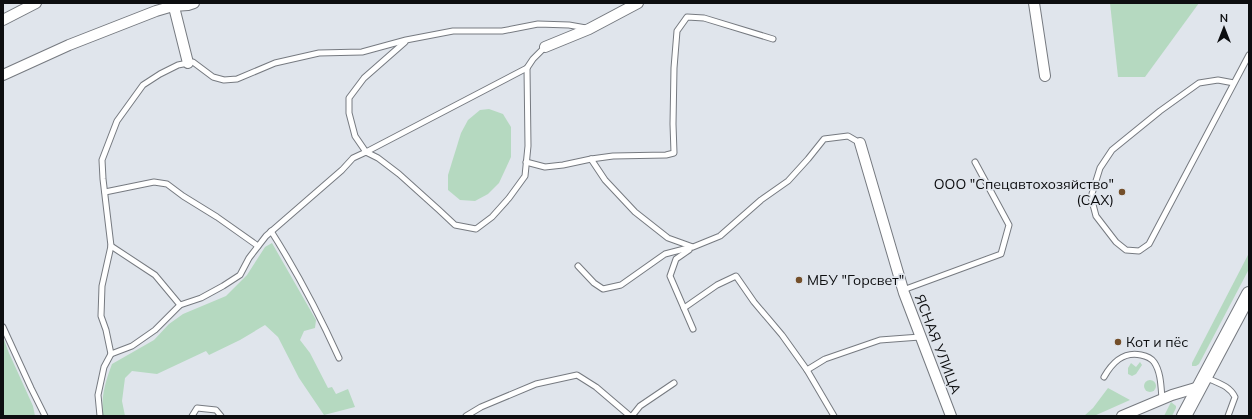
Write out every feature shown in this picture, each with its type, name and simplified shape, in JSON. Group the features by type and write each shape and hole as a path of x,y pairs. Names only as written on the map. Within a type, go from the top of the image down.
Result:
{"street":[{"path":"3,20 36,3"},
{"path":"3,75 69,45 172,4 188,6 194,3"},
{"path":"545,47 589,29 638,3"},
{"path":"1034,3 1045,76"},
{"path":"172,4 188,63"},
{"name":"ЯСНАЯ УЛИЦА","path":"860,143 903,290 920,338 951,416"},
{"path":"1184,416 1249,294"},
{"path":"1122,416 1202,382"}],"lane":[{"path":"526,162 545,168 613,156 666,155 674,153 673,124 677,30 687,17 704,18 773,39"},
{"path":"100,416 98,395 104,367 111,354 106,330 101,316 102,286 111,246 102,160 117,121 144,85 160,74 178,65 193,62 213,77 224,80 237,78 275,63 319,53 362,52 406,40 453,31 502,31 538,24 569,25 589,29"},
{"path":"406,40 364,78 349,98 349,113 355,136 366,152 378,158 399,174 455,225 476,229 492,217 509,198 524,176 528,146 527,68 532,59 545,47"},
{"path":"1234,83 1218,80 1199,83 1160,111 1112,150 1100,168 1091,197 1096,216 1116,242 1126,250 1138,251 1149,244 1249,55"},
{"path":"111,354 132,346 155,330 180,305 201,298 240,275 249,258 266,236 342,170 353,158 527,68"},
{"path":"578,266 603,290 620,285 665,254 693,247 720,236 761,200 788,181 824,139 848,136 860,143"},
{"path":"591,159 605,180 634,212 668,238 693,247"},
{"path":"903,290 1001,254 1009,225 976,162"},
{"path":"105,192 154,182 167,184 258,246"},
{"path":"271,231 321,319 339,358"},
{"path":"111,246 155,275 180,305"},
{"path":"693,247 676,259 670,276 693,329"},
{"path":"684,308 718,285 736,276 754,302 782,335 806,370 834,416"},
{"path":"3,326 45,416"},
{"path":"806,370 825,359 880,340 920,338"},
{"path":"1104,377 1110,367 1117,360 1127,354 1145,356 1155,364 1161,382 1162,399"},
{"path":"466,416 481,407 536,384 577,375 596,387 631,416 640,406 674,383"},
{"path":"1202,382 1228,388 1232,391 1235,397 1228,416"},
{"path":"192,416 197,408 216,410 220,416"}],"green space":[{"path":"1110,3 1199,3 1145,77 1118,77"},
{"path":"489,109 503,114 511,127 511,157 499,183 488,194 475,201 460,200 448,190 448,175 461,133 468,120 480,110"},
{"path":"272,243 316,320 315,328 304,331 300,340 310,353 328,388 332,387 336,394 348,389 355,407 324,415 299,378 278,337 265,325 240,340 209,355 206,351 157,374 132,371 125,378 122,401 125,416 103,416 104,390 112,364 154,340 169,324 183,314 226,296 247,275 265,247"},
{"path":"1249,253 1249,269 1199,364 1192,366 1192,363"},
{"path":"3,337 33,406 35,416 3,416"},
{"path":"1140,362 1142,365 1136,374 1132,376 1128,374 1128,368 1131,363 1136,367"},
{"path":"1152,380 1155,381 1155,391 1148,392 1145,391 1144,384 1145,381"},
{"path":"1108,388 1130,400 1094,416 1084,416 1093,408"},
{"path":"1171,402 1176,406 1172,416 1164,416"}],"place":[{"name":"ООО \"Спецавтохозяйство\" (САХ)","path":"1122,192"},
{"name":"МБУ \"Горсвет\"","path":"799,280"},
{"name":"Кот и пёс","path":"1118,342"}]}
